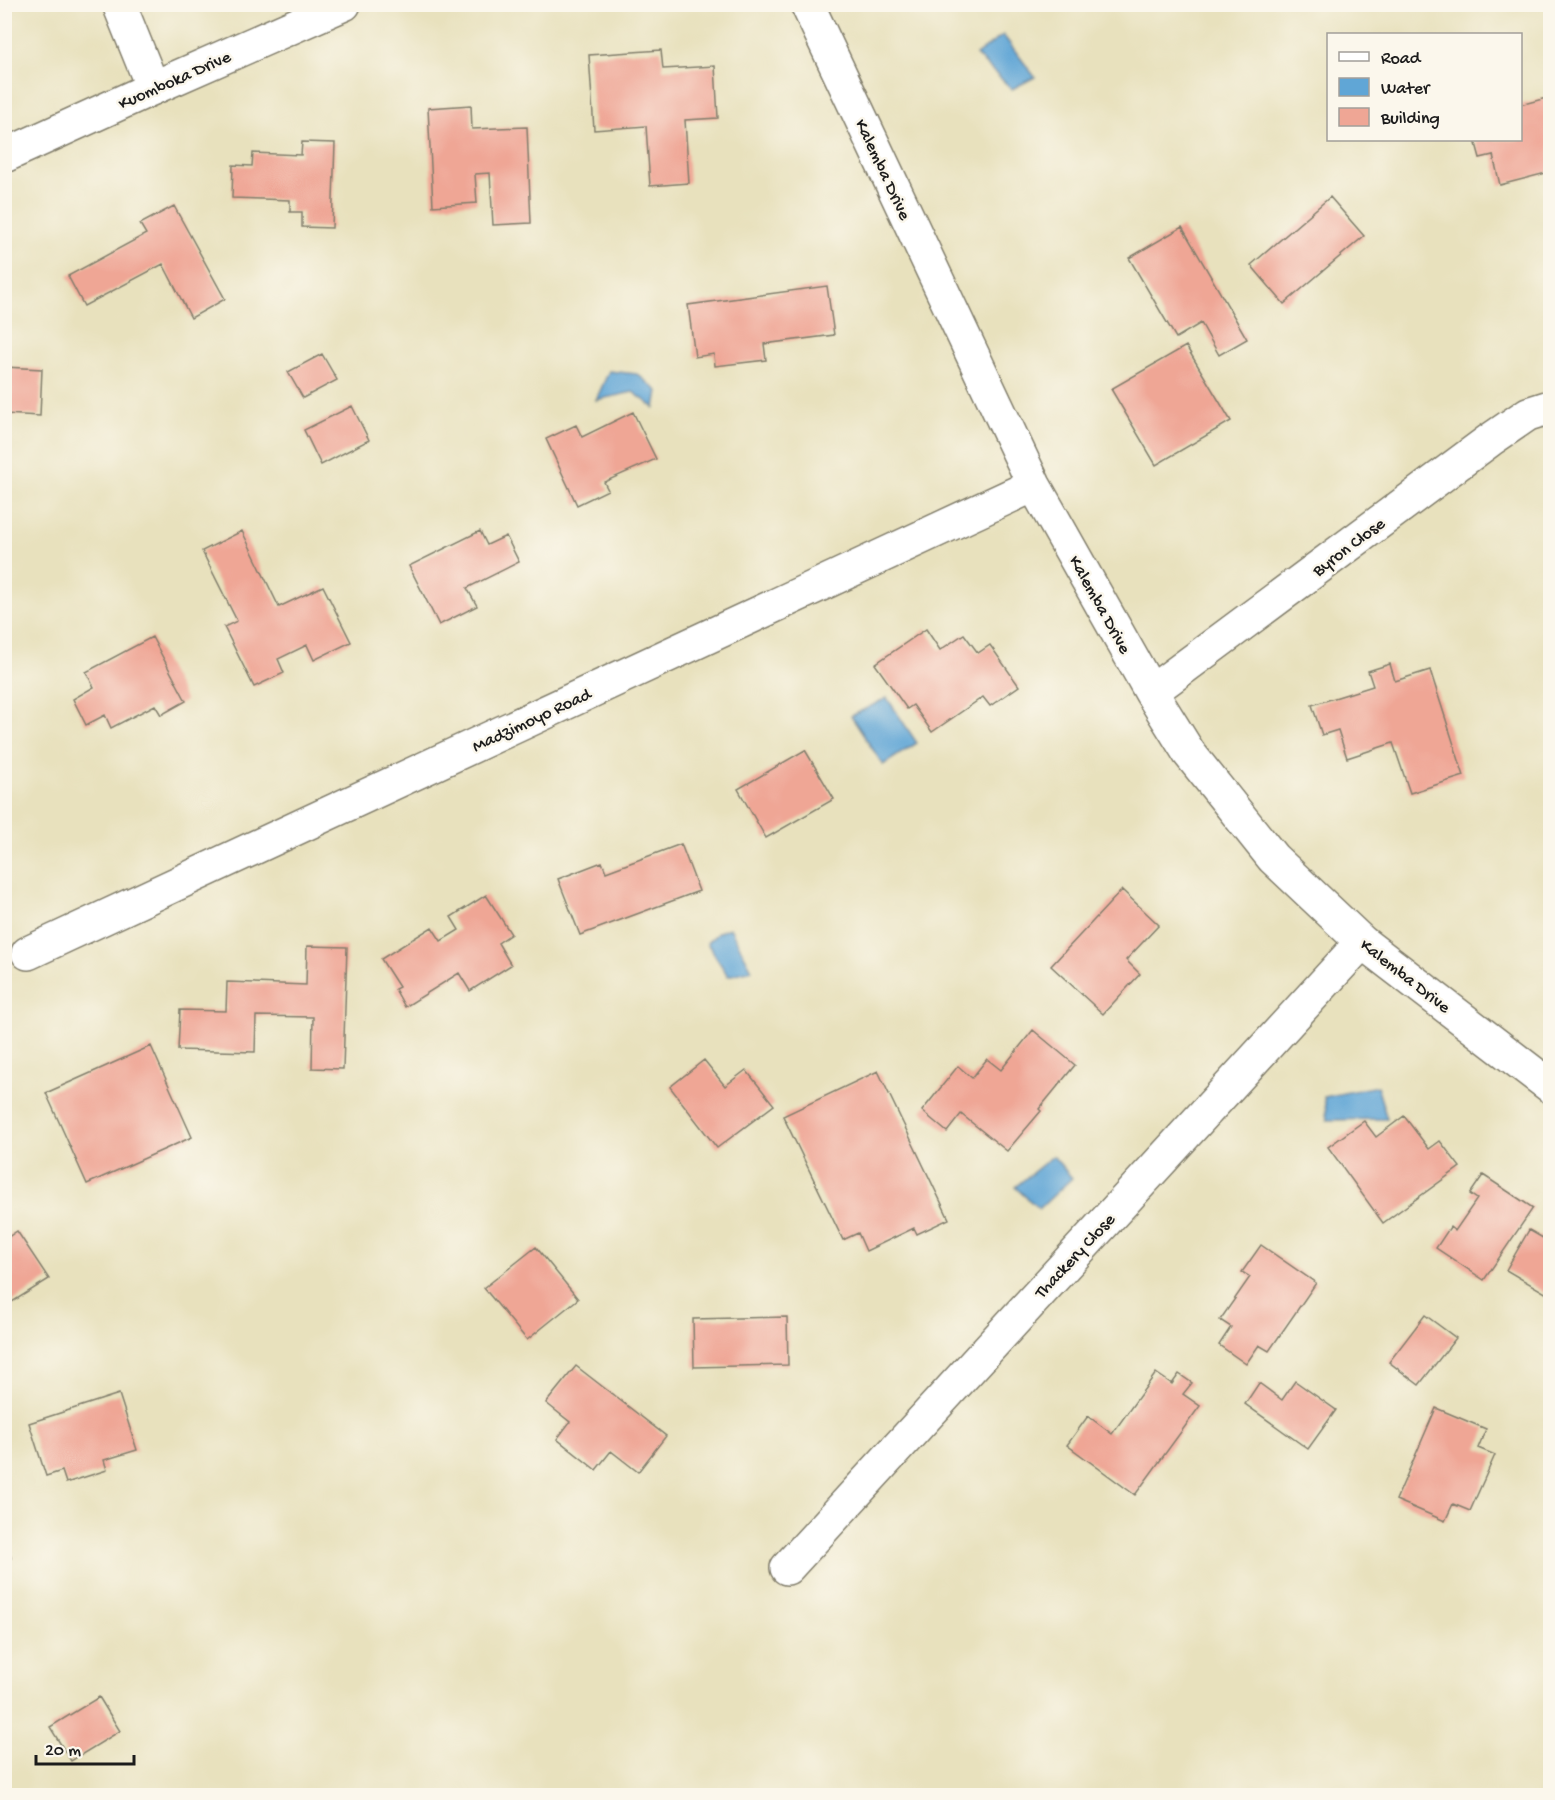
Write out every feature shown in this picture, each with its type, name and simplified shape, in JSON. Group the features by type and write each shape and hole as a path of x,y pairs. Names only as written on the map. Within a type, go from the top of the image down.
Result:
{"street":[{"path":"119,4 153,88"},
{"name":"Kuomboka Drive","path":"4,156 344,4"},
{"name":"Kalemba Drive","path":"807,4 1034,485 1151,692 1189,753 1273,858 1362,942 1551,1086"},
{"name":"Byron Close","path":"1151,692 1490,440 1528,414 1551,407"},
{"name":"Madzimoyo Road","path":"28,953 1034,485"},
{"name":"Thackery Close","path":"787,1568 1362,942"}],"water":[{"path":"1003,35 1035,77 1012,89 976,55"},
{"path":"609,371 637,374 658,391 655,408 633,392 596,400"},
{"path":"887,698 917,743 883,765 851,716"},
{"path":"730,928 752,970 728,976 707,943 719,932"},
{"path":"1377,1086 1387,1119 1327,1120 1324,1097"},
{"path":"1053,1156 1072,1178 1039,1209 1015,1187"}],"building":[{"path":"661,50 663,69 715,66 718,118 685,120 689,183 650,186 646,126 594,130 589,55"},
{"path":"1550,97 1550,172 1500,185 1493,155 1480,158 1475,141 1522,141 1522,104"},
{"path":"471,105 472,129 527,127 531,223 493,225 490,173 475,174 477,203 433,206 428,108"},
{"path":"302,142 335,143 332,228 302,227 302,212 290,212 290,200 232,198 233,165 252,166 253,153 301,155"},
{"path":"1330,197 1364,236 1284,304 1251,265"},
{"path":"174,206 225,299 191,318 163,264 84,306 68,276 146,234 140,224"},
{"path":"1182,227 1247,339 1219,355 1201,323 1176,338 1129,258"},
{"path":"827,286 834,335 764,344 766,360 715,366 714,354 695,357 688,305"},
{"path":"1186,346 1231,421 1156,465 1111,389"},
{"path":"322,354 337,380 303,398 288,372"},
{"path":"4,367 42,369 40,416 4,414"},
{"path":"352,406 369,440 321,465 304,430"},
{"path":"633,412 656,459 604,482 608,490 577,505 546,439 576,425 582,437"},
{"path":"242,531 279,607 323,586 351,642 314,660 307,645 278,659 284,673 254,687 224,627 237,621 202,551"},
{"path":"480,531 487,545 506,536 519,562 467,588 477,606 439,625 409,566"},
{"path":"926,629 940,650 964,634 978,653 990,645 1019,686 990,706 983,697 932,732 913,705 907,709 875,664"},
{"path":"152,637 186,701 161,715 155,705 111,728 105,715 86,725 73,699 94,687 86,672"},
{"path":"1390,664 1395,681 1430,670 1464,776 1410,793 1393,743 1347,758 1338,730 1322,735 1312,705 1373,686 1368,671"},
{"path":"805,750 834,799 766,838 738,789"},
{"path":"681,844 699,891 580,935 558,879 602,862 606,872"},
{"path":"1122,890 1159,925 1126,960 1140,974 1103,1014 1051,966"},
{"path":"486,895 511,934 498,943 511,965 470,991 459,973 405,1007 395,989 399,987 381,959 432,927 441,941 459,930 451,917"},
{"path":"307,946 347,947 343,1069 312,1068 313,1017 256,1016 255,1052 178,1050 180,1010 226,1011 227,982 306,985"},
{"path":"1033,1030 1075,1065 1039,1109 1041,1111 1007,1151 961,1114 947,1132 922,1111 958,1066 972,1078 987,1059 1001,1070"},
{"path":"151,1046 192,1137 87,1184 46,1093"},
{"path":"704,1060 725,1086 746,1070 774,1105 717,1148 670,1087"},
{"path":"878,1071 949,1219 917,1234 914,1228 866,1251 858,1233 843,1240 783,1116"},
{"path":"1404,1116 1429,1149 1440,1141 1460,1167 1383,1223 1328,1147 1364,1121 1376,1137"},
{"path":"1483,1175 1533,1208 1484,1280 1436,1248 1450,1227 1455,1231 1477,1199 1470,1194"},
{"path":"1529,1230 1550,1242 1550,1287 1547,1294 1506,1270"},
{"path":"17,1231 49,1279 4,1307 4,1240"},
{"path":"1261,1245 1316,1283 1269,1351 1259,1345 1246,1364 1219,1345 1231,1327 1220,1320 1250,1277 1242,1272"},
{"path":"536,1247 578,1299 527,1340 484,1288"},
{"path":"1425,1315 1456,1338 1419,1385 1389,1362"},
{"path":"787,1317 788,1365 694,1367 693,1319"},
{"path":"576,1366 666,1436 638,1472 611,1451 596,1470 557,1439 570,1422 546,1403"},
{"path":"1156,1373 1172,1384 1179,1374 1192,1383 1183,1394 1200,1406 1135,1495 1067,1445 1088,1416 1112,1434"},
{"path":"1295,1381 1336,1410 1308,1449 1245,1404 1259,1383 1282,1400"},
{"path":"119,1394 137,1450 104,1460 107,1470 66,1483 62,1471 46,1476 29,1423"},
{"path":"1436,1408 1486,1429 1478,1448 1495,1455 1470,1511 1453,1504 1445,1521 1396,1500"},
{"path":"4,1536 11,1558 4,1560"},
{"path":"99,1697 120,1731 71,1761 50,1727"}]}
